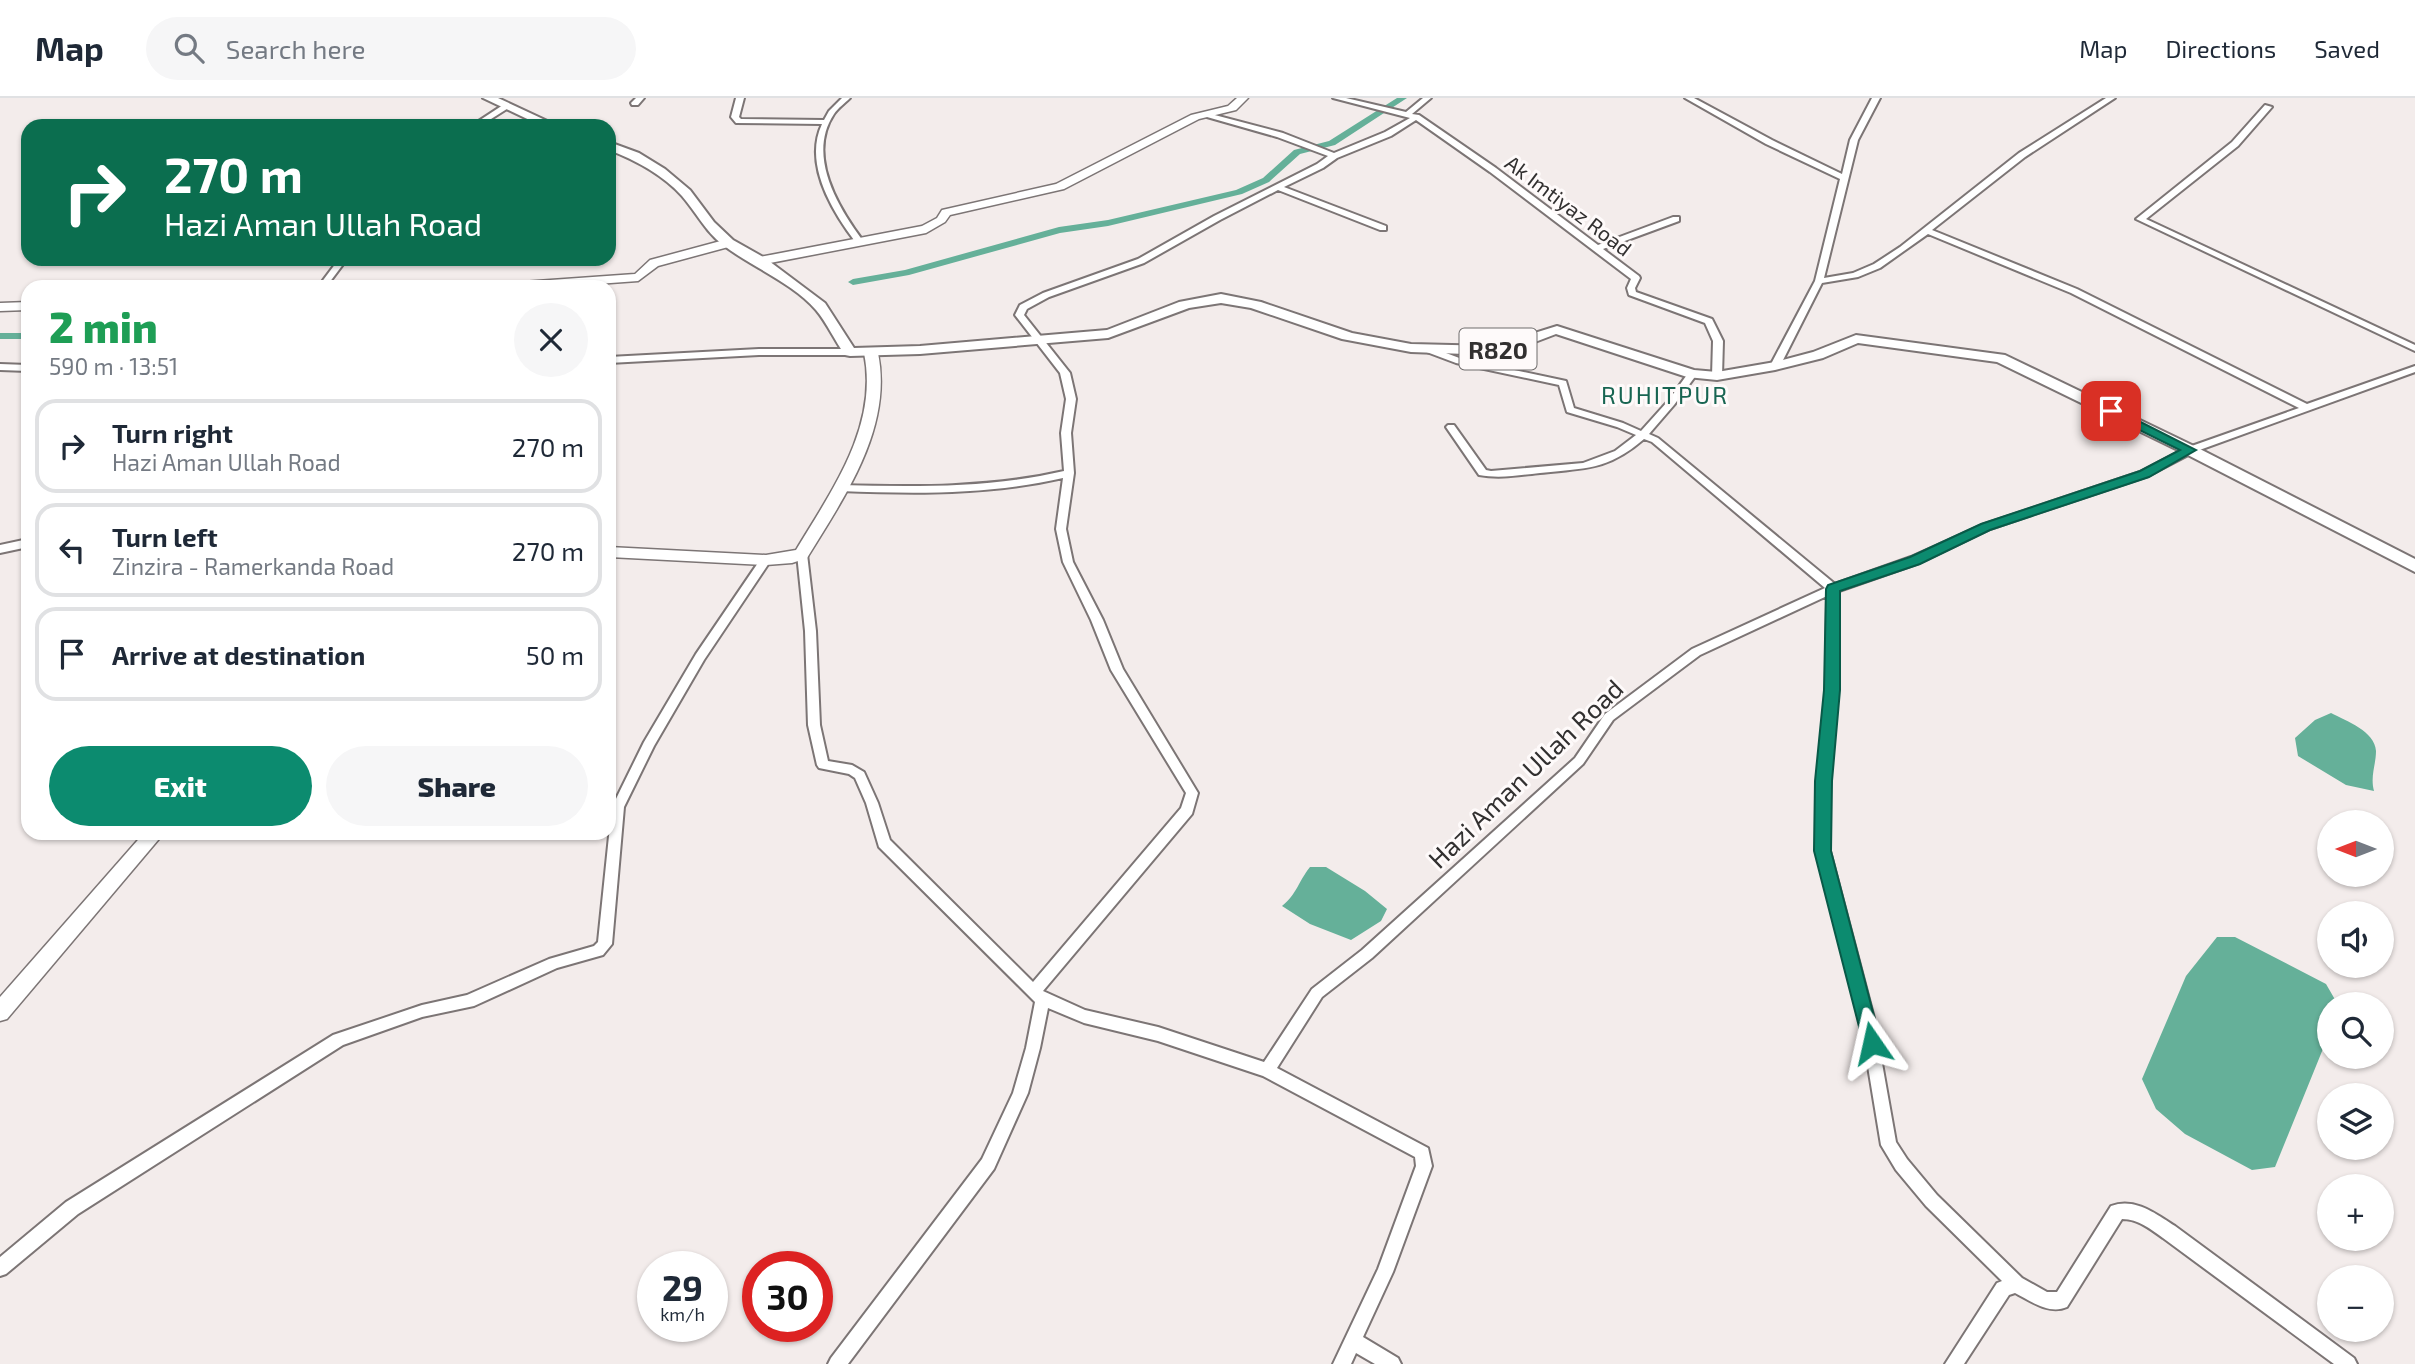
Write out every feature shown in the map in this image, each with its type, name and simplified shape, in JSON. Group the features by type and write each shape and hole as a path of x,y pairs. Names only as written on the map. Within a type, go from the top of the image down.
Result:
{"main road":[{"path":"489,98 535,119"},
{"path":"616,149 635,156 661,172 686,193 709,225 729,243 760,261 820,306 850,352"},
{"name":"R820","path":"850,352 871,353 1108,334 1127,330 1194,302 1227,299 1254,304 1341,335 1383,345 1427,349 1505,349 1540,332 1557,330 1692,374 1717,376 1818,355 1856,339 1989,356 2013,364 2190,450 2415,566"}],"street":[{"path":"740,98 735,117 739,121 826,122"},
{"path":"846,98 826,122 820,140 820,156 833,204 847,228 860,242"},
{"path":"760,261 926,229 941,220 946,212 1060,187 1195,117 1232,108 1243,98"},
{"name":"Ak Imtiyaz Road","path":"1337,98 1409,115 1493,170 1636,278 1632,292 1672,305 1713,325 1718,341 1717,376"},
{"path":"837,1364 988,1164 1020,1093 1038,996 1187,810 1192,793 1116,670 1097,620 1068,562 1061,529 1069,473 1066,433 1071,399 1065,373 1019,315 1023,307 1046,295 1141,261 1334,156 1388,134 1427,98"},
{"path":"1689,98 1769,142 1845,178"},
{"path":"1775,366 1819,281 1854,140 1876,98"},
{"path":"1819,281 1855,275 1877,266 2022,155 2111,98"},
{"path":"486,119 506,107"},
{"path":"2268,107 2235,144 2140,219 2415,348"},
{"path":"1210,115 1334,156"},
{"path":"1277,187 1383,228"},
{"path":"1597,248 1676,219"},
{"path":"1926,230 2074,291 2272,388 2307,408"},
{"path":"599,280 638,277 654,263 729,243"},
{"path":"326,280 338,266"},
{"path":"0,307 21,306"},
{"path":"1427,349 1453,361 1501,368 1563,383 1570,410 1655,440 1833,589 1832,690 1824,781 1823,851 1867,1018 1889,1145 1900,1163 1929,1196 2016,1284 2046,1300 2061,1301 2117,1212 2127,1210 2143,1215 2169,1231 2348,1364"},
{"path":"616,360 759,352 850,352"},
{"path":"871,353 876,378 870,422 840,488 802,554 812,656 813,714 818,752 823,765 852,770 860,775 884,843 1038,996 1084,1016 1158,1034 1268,1070 1422,1153 1424,1166 1385,1272 1342,1364"},
{"path":"0,367 21,368"},
{"name":"Hazi Aman Ullah Road","path":"1268,1070 1317,993 1367,954 1579,761 1609,717 1696,652 1833,589 1915,560 1986,527 2144,474 2190,450 2415,369"},
{"path":"1451,427 1483,473 1497,475 1584,466 1633,445 1641,434 1659,419 1692,374"},
{"path":"840,488 899,491 997,488 1029,484 1069,473"},
{"path":"0,549 21,544"},
{"path":"616,552 766,560 802,554"},
{"path":"616,828 618,807 648,745 699,657 766,560"},
{"path":"0,1012 149,840"},
{"path":"0,1268 72,1208 338,1040 422,1011 469,1001 554,963 598,951 605,944 615,840"},
{"path":"1954,1364 2003,1289 2016,1284"},
{"path":"1353,1341 1392,1364"}],"shaded area":[{"path":"2331,713 2359,728 2371,738 2376,751 2374,791 2346,785 2298,756 2295,738 2315,720"},
{"path":"1310,867 1326,867 1365,891 1387,909 1381,921 1351,940 1310,924 1282,906"},
{"path":"2217,937 2235,937 2326,984 2331,992 2317,992 2317,1064 2275,1167 2252,1170 2185,1134 2156,1109 2142,1079 2186,976"}],"waterway":[{"path":"853,282 906,273 1059,230 1108,223 1239,192 1266,180 1297,152 1332,143 1403,98"},
{"path":"0,336 21,336"}],"district":[{"name":"RUHITPUR","path":"1665,394"}],"route":[{"path":"1872,1043 1823,851 1824,781 1832,690 1833,589 1915,560 1986,527 2144,474 2190,450 2111,411"}]}
